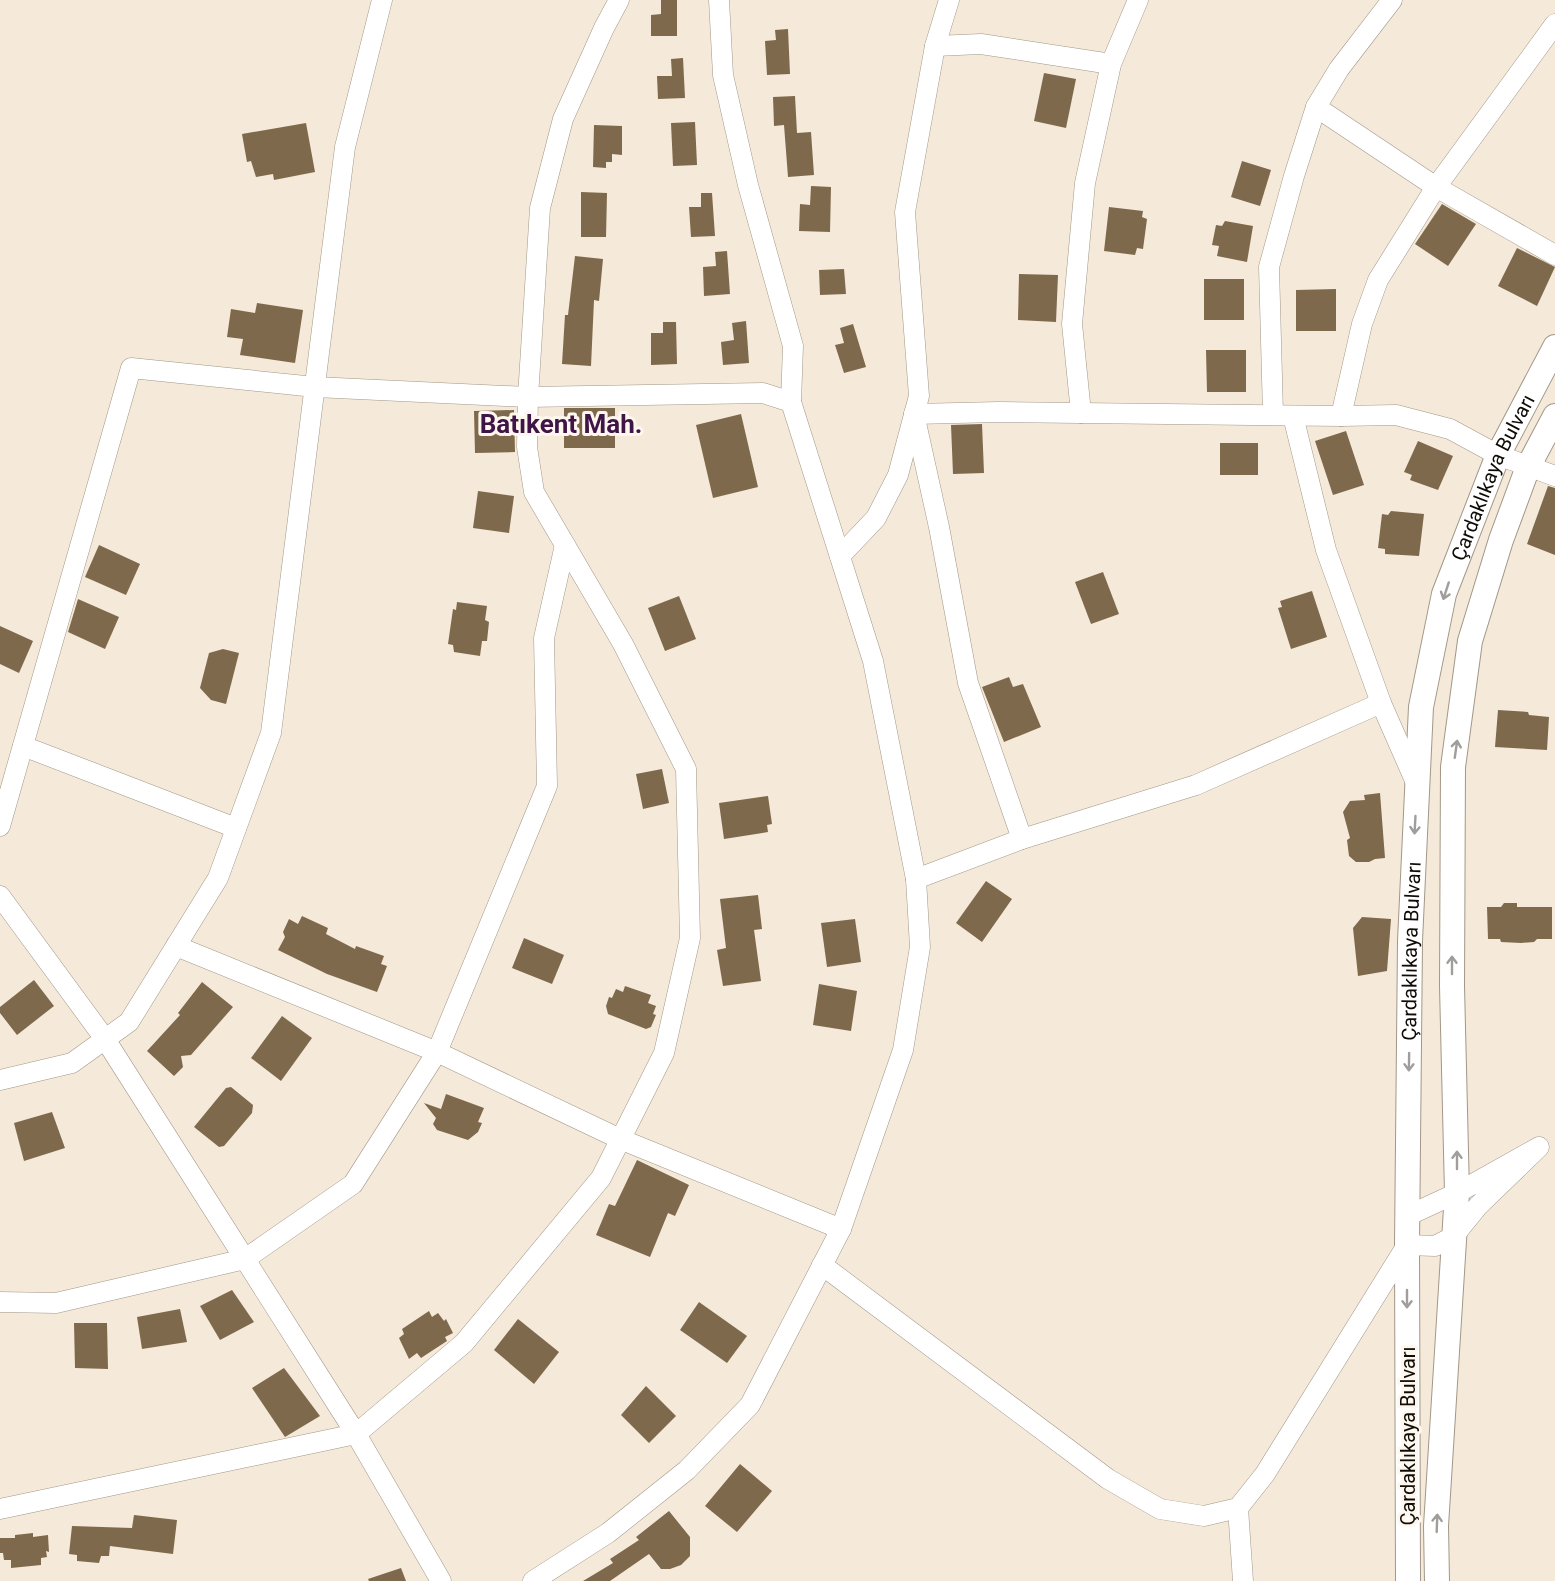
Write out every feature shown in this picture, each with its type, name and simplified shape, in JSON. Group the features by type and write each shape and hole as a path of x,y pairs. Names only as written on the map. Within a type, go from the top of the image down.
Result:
{"main road":[{"name":"Çardaklıkaya Bulvarı","path":"1408,1581 1407,1216 1410,941 1422,707 1444,594 1498,454 1555,346"},
{"name":"Çardaklıkaya Bulvarı","path":"1437,1581 1436,1526 1457,1193 1452,986 1454,767 1470,641 1501,540 1528,467 1555,417"}],"street":[{"path":"0,1080 72,1063 129,1022 218,878 271,733 345,147 382,0"},
{"path":"0,1509 356,1434 464,1343 601,1178 664,1053 690,938 686,769 623,644 534,492 527,447 540,208 563,119 619,0"},
{"path":"532,1581 608,1533 687,1470 750,1405 841,1229 903,1050 920,947 916,879 873,661 791,402 793,346 748,185 723,75 719,0"},
{"path":"840,556 876,518 898,475 919,396 905,212 935,46 949,0"},
{"path":"1081,413 1072,324 1085,183 1111,64 1138,0"},
{"path":"1392,0 1339,69 1316,107 1269,267 1283,415 1326,550 1381,703 1418,786"},
{"path":"1341,416 1362,324 1378,280 1436,187 1555,24"},
{"path":"935,46 981,44 1111,64"},
{"path":"1316,107 1436,187 1555,255"},
{"path":"0,826 131,368 315,387 528,397 763,393 791,402"},
{"path":"914,414 1396,415 1450,429 1498,454 1555,476"},
{"path":"914,414 941,538 968,683 1022,839"},
{"path":"0,1302 56,1303 244,1259 353,1184 437,1052 547,786 544,638 565,545"},
{"path":"916,879 1022,839 1197,785 1381,703"},
{"path":"23,746 236,828"},
{"path":"0,896 105,1039 356,1434 441,1581"},
{"path":"176,945 437,1052 620,1139 841,1229"},
{"path":"1407,1216 1457,1193 1547,1143"},
{"path":"822,1265 1108,1479 1160,1509 1204,1516 1238,1508 1265,1474 1407,1245 1434,1246 1454,1237 1478,1206 1547,1143"},
{"path":"1238,1508 1243,1581"}],"building":[{"path":"661,0 677,0 677,36 651,36 651,15 661,14"},
{"path":"788,29 790,74 767,75 765,41 776,40 775,30"},
{"path":"683,58 685,98 658,99 657,76 672,76 671,59"},
{"path":"1044,73 1076,79 1066,128 1034,121"},
{"path":"795,96 797,133 811,132 814,175 788,177 784,125 774,126 773,97"},
{"path":"695,122 697,165 673,166 671,123"},
{"path":"306,123 315,172 274,180 273,174 256,177 251,161 247,162 242,134"},
{"path":"594,125 622,126 622,155 612,154 612,162 606,162 606,168 593,167"},
{"path":"1242,161 1271,170 1260,206 1231,197"},
{"path":"811,186 831,187 830,232 799,231 800,204 810,205"},
{"path":"581,192 607,193 606,237 581,237"},
{"path":"701,193 712,193 715,236 691,237 689,207 701,207"},
{"path":"1442,204 1476,224 1448,266 1415,244"},
{"path":"1109,207 1143,211 1142,217 1147,219 1143,249 1137,248 1135,255 1104,251"},
{"path":"1225,221 1253,226 1247,262 1217,256 1219,246 1212,245 1216,225 1222,226"},
{"path":"1517,248 1555,267 1537,306 1498,286"},
{"path":"727,251 730,294 704,296 703,267 716,266 715,252"},
{"path":"575,256 603,259 599,301 594,300 591,366 562,364 565,315 568,315"},
{"path":"844,269 846,294 820,295 819,270"},
{"path":"1019,274 1058,275 1056,322 1018,320"},
{"path":"1204,279 1244,279 1244,320 1204,320"},
{"path":"1336,289 1336,331 1296,331 1296,290"},
{"path":"257,303 303,310 295,363 240,355 243,339 227,337 231,309 255,313"},
{"path":"746,321 749,363 723,365 721,342 734,340 732,323"},
{"path":"663,322 676,322 677,364 651,365 651,333 663,333"},
{"path":"853,324 866,367 844,373 835,345 844,343 840,328"},
{"path":"1206,350 1246,350 1246,392 1207,392"},
{"path":"564,408 615,408 615,448 564,448"},
{"path":"514,410 515,452 475,453 474,411"},
{"path":"741,414 758,487 713,498 696,425"},
{"path":"982,424 984,473 953,474 951,425"},
{"path":"1346,431 1364,485 1333,495 1315,441"},
{"path":"1418,441 1453,456 1438,490 1410,480 1412,475 1404,472"},
{"path":"1220,443 1258,443 1258,475 1220,475"},
{"path":"1548,486 1555,488 1555,555 1527,544"},
{"path":"478,491 514,496 509,533 473,528"},
{"path":"1391,511 1424,514 1419,556 1385,554 1385,549 1378,548 1382,514 1388,515"},
{"path":"99,545 140,564 126,595 85,577"},
{"path":"1103,572 1119,614 1091,624 1075,582"},
{"path":"1312,591 1327,637 1291,649 1278,608 1282,607 1280,601"},
{"path":"679,596 696,639 665,651 648,608"},
{"path":"78,599 119,617 105,649 68,632"},
{"path":"457,602 487,606 485,620 489,622 487,641 482,641 480,656 454,652 453,645 448,644 453,609 456,610"},
{"path":"0,626 33,641 19,673 0,664"},
{"path":"223,649 239,653 226,704 211,700 200,688 209,653"},
{"path":"1009,677 1013,687 1023,684 1041,727 1004,742 982,687"},
{"path":"1498,710 1528,712 1529,715 1549,717 1547,750 1495,747"},
{"path":"662,769 669,803 643,809 636,774"},
{"path":"1380,793 1385,858 1356,862 1349,856 1347,840 1350,838 1343,812 1350,801 1365,800 1364,795"},
{"path":"768,796 772,824 767,825 768,832 724,839 719,803"},
{"path":"986,881 1012,899 982,942 956,923"},
{"path":"758,895 762,929 754,930 761,981 723,986 717,950 726,948 720,899"},
{"path":"1504,903 1517,903 1517,907 1552,907 1552,939 1537,939 1534,942 1521,943 1488,939 1487,907 1501,907"},
{"path":"302,916 328,928 326,934 355,949 356,946 384,956 381,964 387,966 377,992 327,974 278,950 285,937 283,932 289,919 298,924"},
{"path":"1362,917 1391,919 1387,971 1358,976 1353,928"},
{"path":"855,919 861,962 827,967 821,923"},
{"path":"524,938 564,955 552,984 512,968"},
{"path":"34,980 54,1006 17,1035 0,1013 0,1007"},
{"path":"202,982 233,1007 191,1055 181,1056 183,1067 174,1076 147,1051 180,1015 178,1013"},
{"path":"819,984 857,991 851,1031 813,1025"},
{"path":"625,986 651,995 648,1003 656,1006 653,1014 656,1015 651,1027 646,1029 608,1014 606,1006 609,997 612,998 616,989 623,992"},
{"path":"282,1016 312,1038 281,1081 251,1058"},
{"path":"231,1087 253,1105 252,1113 224,1146 219,1147 194,1127 226,1088"},
{"path":"446,1094 484,1108 478,1122 482,1123 478,1132 468,1140 437,1130 433,1124 436,1118 424,1103 441,1109"},
{"path":"52,1112 65,1148 24,1161 14,1123"},
{"path":"637,1160 689,1185 675,1216 668,1213 650,1257 596,1235 609,1204 615,1206"},
{"path":"232,1290 254,1322 220,1340 200,1306"},
{"path":"699,1302 747,1336 727,1363 680,1330"},
{"path":"180,1309 187,1342 142,1349 137,1317"},
{"path":"429,1311 432,1317 438,1313 444,1321 446,1319 453,1333 445,1337 447,1341 421,1358 417,1353 409,1359 399,1338 404,1334 402,1329"},
{"path":"518,1319 559,1352 534,1384 494,1350"},
{"path":"74,1323 107,1323 108,1369 75,1368"},
{"path":"284,1368 320,1416 285,1437 252,1388"},
{"path":"646,1386 676,1416 649,1443 621,1415"},
{"path":"740,1464 772,1491 737,1532 705,1506"},
{"path":"669,1511 690,1537 690,1556 681,1565 661,1569 649,1554 610,1581 583,1581 613,1563 610,1559 639,1540 636,1537"},
{"path":"134,1515 177,1520 173,1554 110,1546 109,1556 101,1556 99,1563 77,1561 77,1555 69,1554 72,1526 132,1528"},
{"path":"33,1533 33,1537 48,1535 47,1557 41,1558 41,1565 11,1568 11,1560 4,1560 3,1553 0,1553 0,1538 15,1538 15,1535"},
{"path":"401,1568 406,1581 369,1581 368,1579"}],"district":[{"name":"Batıkent Mah.","path":"561,424"}]}
